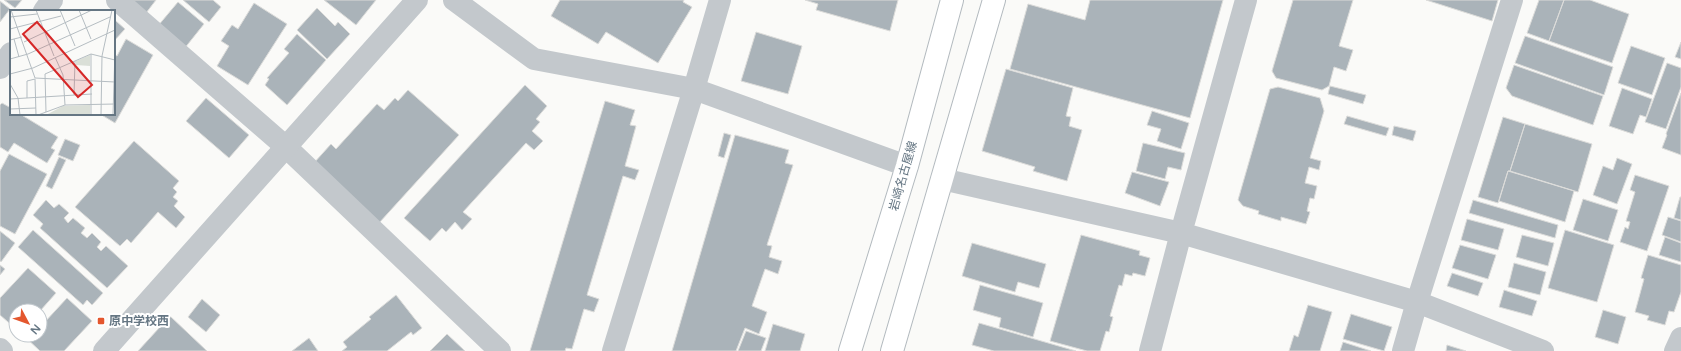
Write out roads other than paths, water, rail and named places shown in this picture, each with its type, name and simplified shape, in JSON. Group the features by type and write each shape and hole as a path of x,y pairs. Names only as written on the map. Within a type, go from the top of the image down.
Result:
{"main road":[{"name":"岩崎名古屋線","path":"850,351 907,166 952,0"},
{"path":"892,351 994,0"}],"street":[{"path":"45,10 52,0"},
{"path":"117,0 286,147 500,351"},
{"path":"104,351 417,0"},
{"path":"454,0 534,59 694,89 907,166"},
{"path":"613,351 720,0"},
{"path":"1150,351 1181,233 1246,0"},
{"path":"1403,351 1512,0"},
{"path":"0,68 10,54"},
{"path":"942,179 1181,233 1417,302 1543,351"},
{"path":"1675,351 1681,338"}],"place":[{"name":"原中学校西","path":"101,321"}]}
